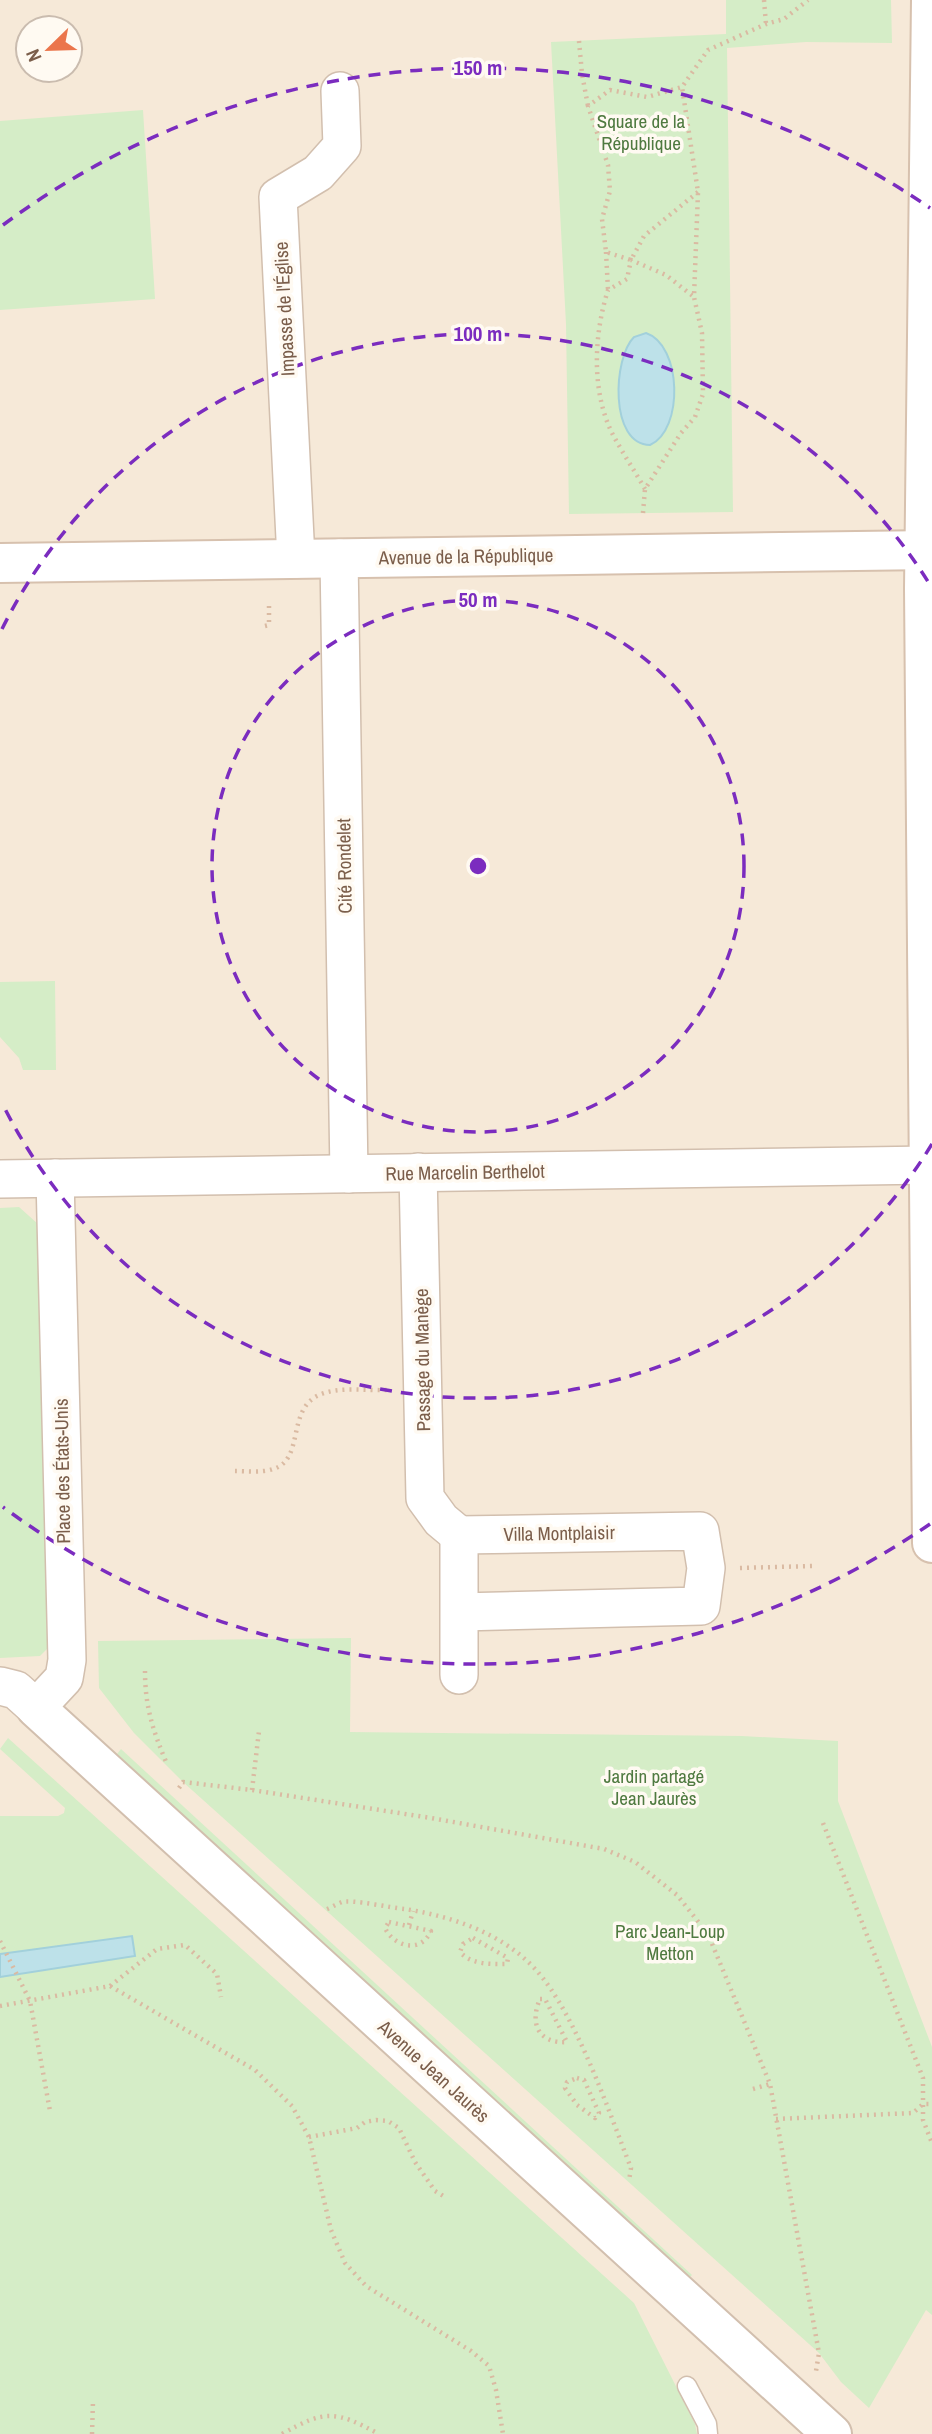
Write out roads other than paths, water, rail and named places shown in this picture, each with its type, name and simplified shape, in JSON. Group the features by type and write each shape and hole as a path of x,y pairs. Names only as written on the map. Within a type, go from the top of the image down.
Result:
{"main road":[{"path":"931,0 928,550 932,1544"},
{"name":"Avenue de la République","path":"0,562 928,550"},
{"name":"Avenue Jean Jaurès","path":"36,1708 832,2434"}],"street":[{"name":"Impasse de l'Église","path":"296,559 278,197 318,173 342,146 340,91"},
{"name":"Cité Rondelet","path":"339,558 349,1174"},
{"name":"Rue Marcelin Berthelot","path":"0,1179 930,1165"},
{"name":"Passage du Manège","path":"418,1172 425,1498 441,1520 459,1535"},
{"name":"Place des États-Unis","path":"36,1708 64,1678 67,1660 55,1178"},
{"name":"Villa Montplaisir","path":"459,1535 699,1531 706,1568 701,1606 460,1612"},
{"path":"459,1535 459,1675"},
{"path":"0,1686 16,1690 36,1708"}],"lane":[{"path":"687,2386 707,2424 708,2434"}],"water":[{"path":"646,333 658,341 667,353 674,388 669,423 661,436 650,445 637,441 627,431 621,416 619,398 619,380 627,348 634,337"},
{"path":"132,1936 135,1956 0,1977 0,1954"}],"park label":[{"name":"Square de la République","path":"641,132"},
{"name":"Jardin partagé Jean Jaurès","path":"654,1787"},
{"name":"Parc Jean-Loup Metton","path":"670,1942"}]}
